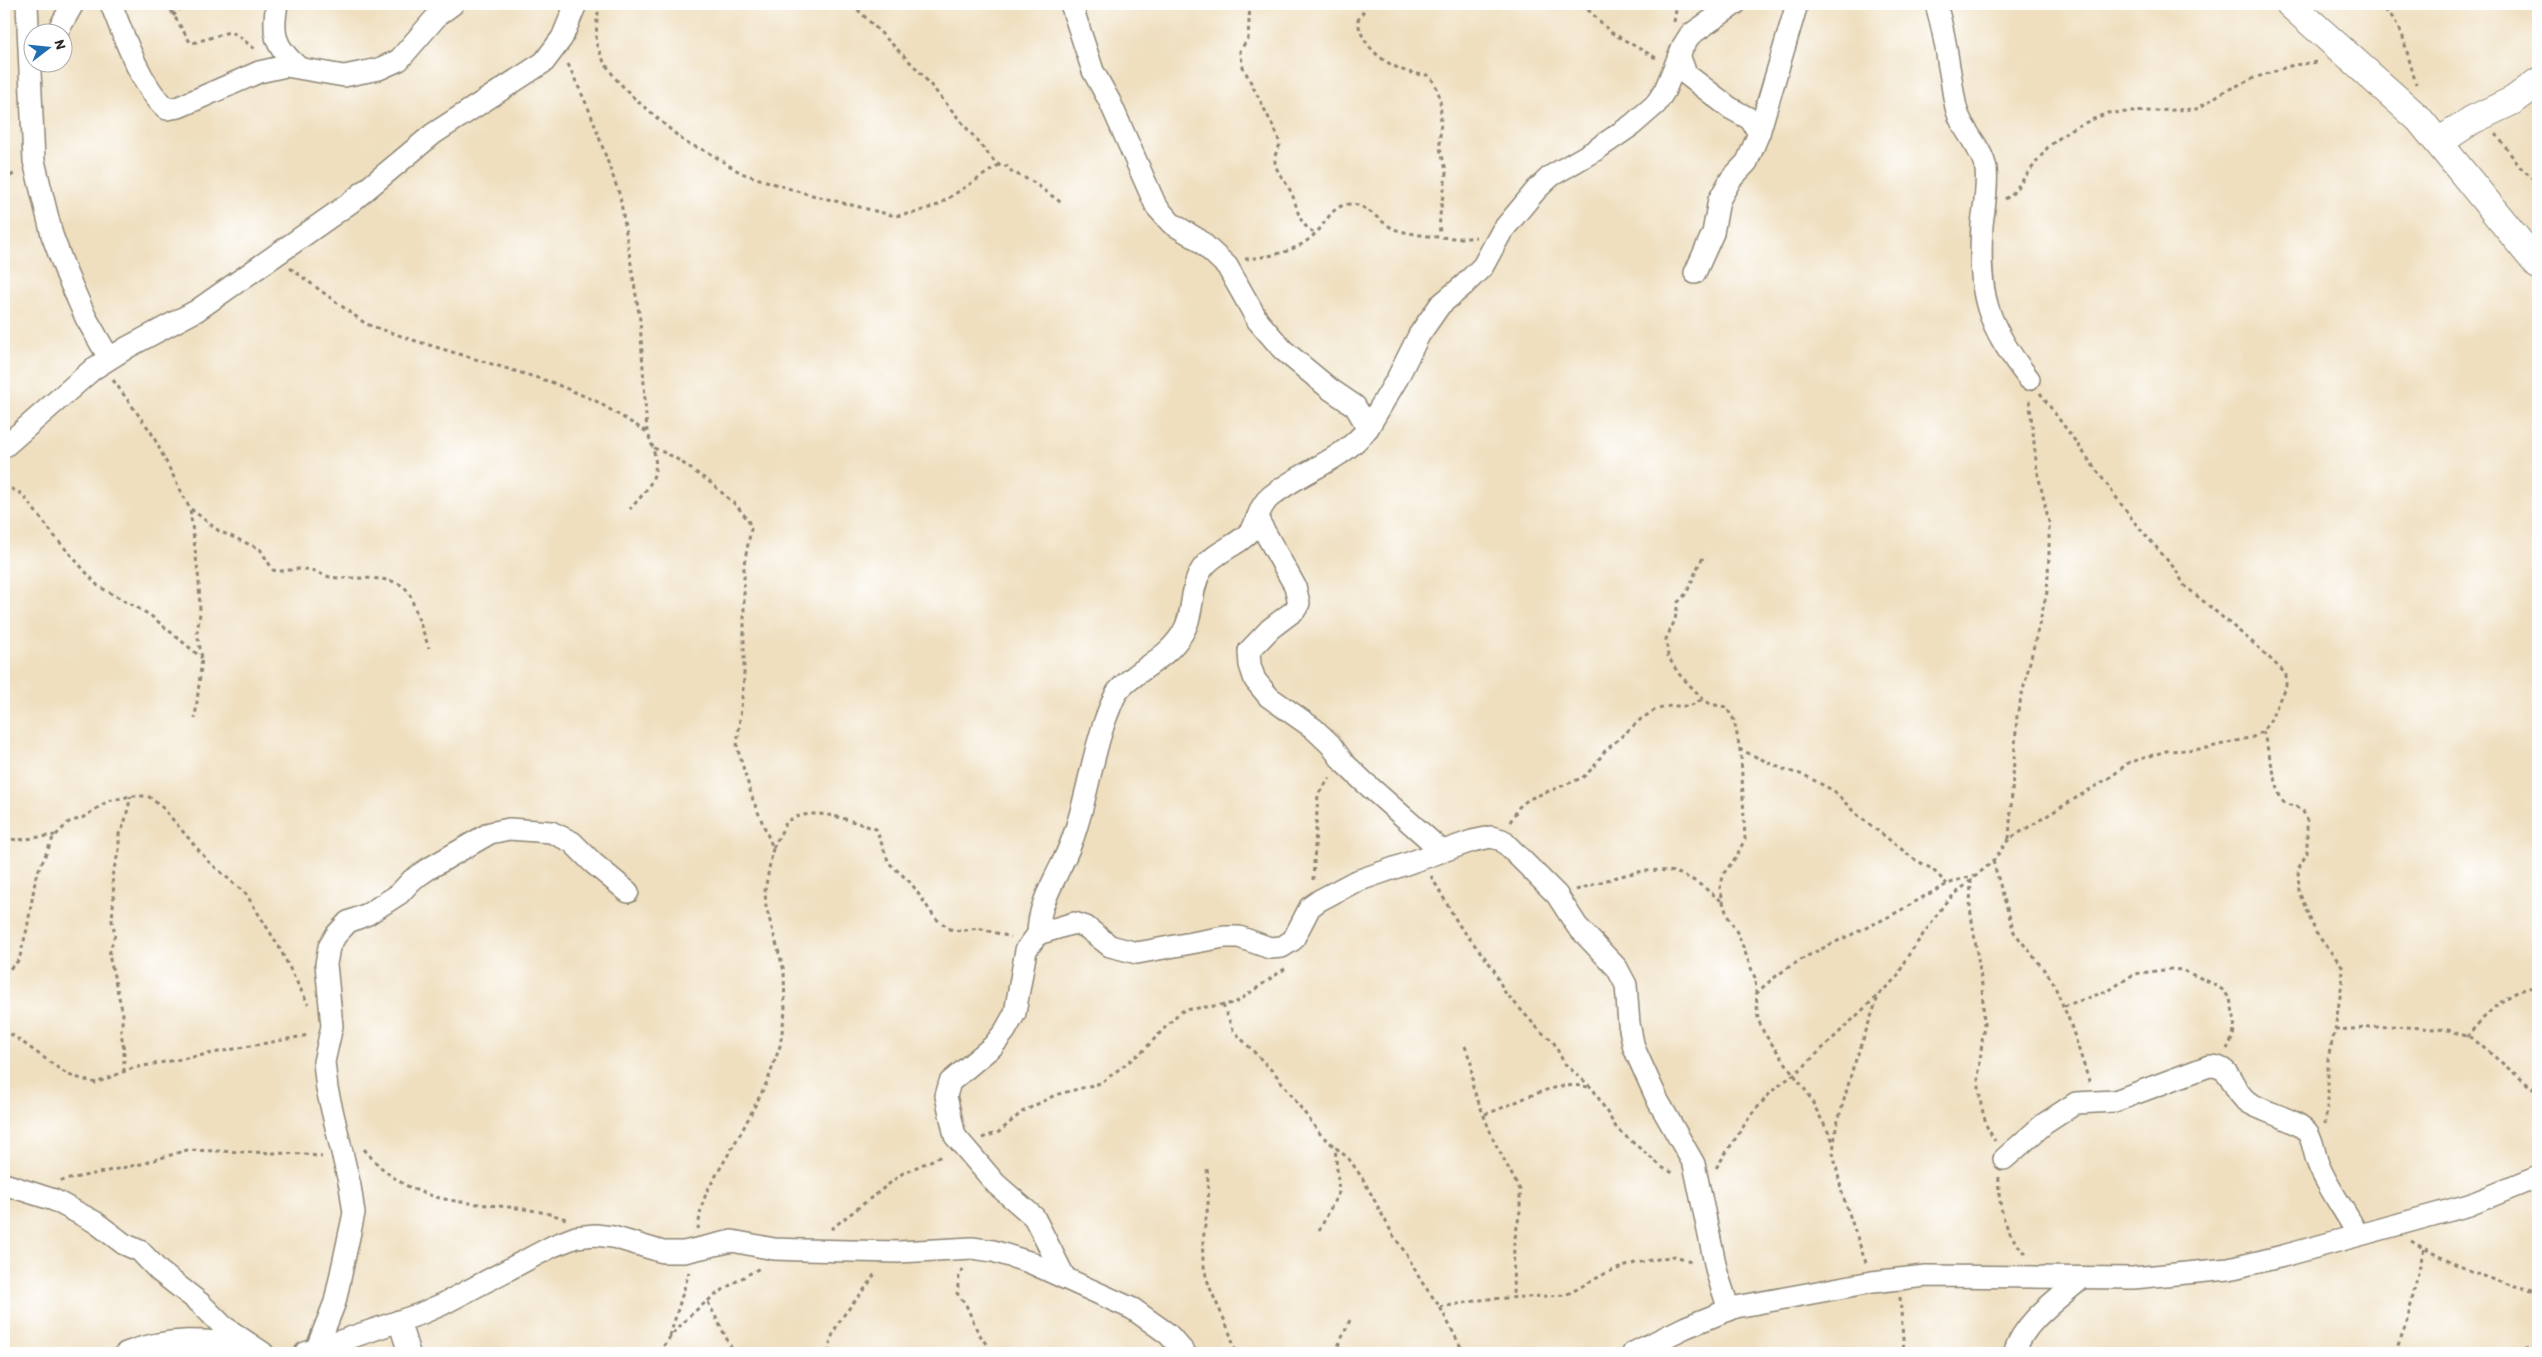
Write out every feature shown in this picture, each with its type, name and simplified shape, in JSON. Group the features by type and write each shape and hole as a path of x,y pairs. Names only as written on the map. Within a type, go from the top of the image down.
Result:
{"street":[{"path":"27,4 29,86 34,161 52,235 106,361"},
{"path":"62,22 72,4"},
{"path":"111,4 128,47 156,100 167,109 179,107 259,72 289,67 344,76 379,69 399,60 438,15 453,4"},
{"path":"276,4 274,34 278,45 286,56 289,67"},
{"path":"4,447 106,361 196,311 350,203 433,134 544,62 558,43 576,4"},
{"path":"1071,4 1093,71 1110,102 1156,206 1172,223 1199,240 1227,266 1243,298 1264,328 1283,350 1330,389 1355,406 1368,428"},
{"path":"1038,934 1038,918 1071,843 1101,730 1112,702 1118,692 1173,648 1184,632 1190,614 1193,590 1202,569 1221,550 1251,531 1260,506 1270,496 1336,457 1358,440 1368,428 1397,379 1419,335 1440,305 1483,266 1502,232 1550,176 1602,146 1632,125 1656,104 1668,84 1690,35 1735,4"},
{"path":"1695,273 1713,233 1719,200 1731,179 1747,162 1759,133 1797,4"},
{"path":"1936,4 1944,35 1957,111 1966,131 1980,152 1986,169 1980,265 1989,314 2009,353 2029,379"},
{"path":"2290,4 2419,119 2538,265"},
{"path":"1677,61 1686,74 1730,108 1750,119 1759,133"},
{"path":"29,86 36,72"},
{"path":"2439,142 2482,115 2514,100 2538,82"},
{"path":"1257,518 1295,586 1299,603 1295,610 1270,629 1249,651 1250,665 1255,680 1269,697 1330,744 1344,763 1437,853"},
{"path":"312,1352 335,1302 354,1213 327,1089 324,1062 332,1026 326,964 329,947 336,934 348,922 368,914 399,894 412,880 490,833 509,829 551,832 572,842 593,863 628,892"},
{"path":"1065,1278 1034,1217 1014,1201 955,1136 950,1121 946,1096 950,1082 993,1046 1005,1031 1015,1013 1026,950 1038,934 1074,923 1086,927 1110,946 1137,953 1224,937 1239,938 1270,948 1282,946 1293,940 1300,931 1310,908 1354,882 1472,841 1491,837 1498,839 1514,851 1556,895 1577,926 1617,968 1626,985 1628,1024 1638,1057 1658,1101 1694,1164 1717,1273 1729,1310"},
{"path":"2004,1159 2060,1112 2076,1103 2115,1101 2209,1066 2219,1065 2224,1069 2238,1093 2246,1102 2299,1125 2308,1132 2318,1165 2358,1235"},
{"path":"1633,1353 1686,1327 1729,1310 1872,1282 1926,1276 2134,1278 2229,1269 2469,1205 2538,1177"},
{"path":"13,1187 54,1200 95,1222 124,1244 140,1251 159,1272 200,1303 223,1326 257,1349"},
{"path":"312,1352 443,1304 553,1246 576,1236 595,1235 613,1237 663,1252 684,1252 732,1241 774,1249 886,1252 972,1248 993,1251 1065,1278 1133,1309 1168,1334 1185,1353"},
{"path":"2014,1353 2019,1337 2032,1321 2082,1278"},
{"path":"399,1321 409,1353"},
{"path":"126,1353 163,1342 197,1339 257,1349"}],"path":[{"path":"168,4 173,16 190,42 193,43 230,32 289,67"},
{"path":"173,16 185,4"},
{"path":"600,4 597,18 596,44 604,62 616,78 636,99 686,143 708,152 742,172 800,192 895,216 914,214 938,205 999,165"},
{"path":"852,4 919,71 978,144 999,165 1006,166 1012,172 1033,182 1063,204"},
{"path":"1250,4 1248,38 1240,51 1243,67 1277,134 1280,145 1275,152 1276,170 1289,187 1303,225 1315,234"},
{"path":"1368,4 1358,20 1364,40 1369,48 1412,74 1428,76 1435,84 1441,111 1440,147 1446,169 1438,214 1440,235"},
{"path":"1582,4 1612,33 1648,55 1677,61"},
{"path":"2380,4 2393,18 2407,46 2412,75 2418,90 2419,119"},
{"path":"558,43 590,112 620,196 640,320 647,432 654,448 656,474 649,488 630,509"},
{"path":"1984,212 2012,194 2048,147 2070,129 2107,113 2197,109 2223,92 2254,78 2293,65 2324,61 2355,62"},
{"path":"2482,115 2520,167 2538,182"},
{"path":"1222,261 1282,253 1298,247 1315,234 1334,210 1346,205 1359,206 1372,213 1382,223 1408,233 1440,235 1461,240 1488,232 1502,232"},
{"path":"274,256 366,324 416,342 551,382 596,400 647,432"},
{"path":"106,361 152,432 190,509 199,581 200,613 197,633 202,658 195,719"},
{"path":"1437,853 1431,877 1459,926 1492,968 1504,991 1552,1042 1564,1063 1593,1089 1610,1119 1623,1134 1663,1168 1700,1187 1751,1115 1772,1091 1793,1075 1898,976 1905,960 1946,902 1993,861 2009,840 2112,776 2128,763 2166,751 2220,745 2253,737 2263,731 2271,719 2286,685 2286,674 2258,647 2184,585 2176,570 2135,523 2029,379"},
{"path":"2009,840 2017,715 2047,592 2049,555 2049,522 2037,470 2031,427 2029,379"},
{"path":"654,448 674,457 711,482 737,506 748,520 751,529 744,564 744,679 738,747 753,800 773,848"},
{"path":"4,485 22,494 56,538 98,586 125,603 150,615 202,658"},
{"path":"190,509 219,531 260,549 273,570 303,569 330,577 376,578 405,587 410,594 428,648"},
{"path":"1703,558 1696,569 1687,595 1678,602 1665,647 1672,665 1703,699 1710,704 1726,707 1732,714 1739,749 1745,839 1736,857 1724,873 1720,888 1723,902 1755,978 1758,1019 1764,1033 1808,1094 1834,1143"},
{"path":"1498,839 1519,807 1529,799 1582,778 1593,768 1604,752 1641,719 1655,710 1670,706 1690,706 1703,699"},
{"path":"2263,731 2280,797 2285,804 2295,806 2303,812 2307,821 2308,854 2298,869 2299,892 2316,932 2342,966 2336,1030 2328,1058 2326,1121 2313,1146"},
{"path":"1739,749 1786,770 1804,775 1834,791 1855,813 1914,859 1932,869 1947,884"},
{"path":"1310,908 1309,894 1314,875 1318,794 1344,763"},
{"path":"124,1072 124,1050 121,1032 123,1014 109,955 115,934 112,921 114,894 112,876 118,850 119,834 124,825 131,796"},
{"path":"4,974 19,960 28,929 36,876 56,834 69,822 82,818 108,802 131,796 148,796 162,807 208,861 246,894 278,945 310,1010"},
{"path":"670,1336 694,1250 701,1208 707,1190 743,1129 768,1080 780,1046 785,1011 784,971 766,907 765,890 773,848 787,821 807,813 835,816 876,829 889,863 911,884 935,918 950,929 960,931 978,928 1012,937 1038,934"},
{"path":"4,838 18,840 56,834"},
{"path":"1993,861 2014,932 2043,966 2064,1006 2087,1071 2095,1101"},
{"path":"1556,895 1654,870 1670,871 1688,877 1723,902"},
{"path":"1756,994 1770,979 1812,952 1889,917 1954,880 1973,877"},
{"path":"1973,877 1970,908 1982,985 1984,1024 1978,1079 1987,1127 2004,1159 1999,1178 1999,1194 2006,1223 2013,1241 2057,1277"},
{"path":"802,1250 903,1173 999,1132 1022,1112 1056,1095 1101,1083 1144,1050 1184,1010 1235,1003 1243,998 1285,969 1294,956 1300,931"},
{"path":"2064,1006 2108,991 2134,974 2171,969 2192,973 2224,991 2230,1000 2235,1020 2235,1029 2219,1065"},
{"path":"2467,1037 2485,1015 2500,1003 2519,992 2538,987"},
{"path":"1872,1282 1836,1173 1834,1143 1854,1068 1880,992"},
{"path":"1223,1005 1233,1030 1277,1076 1321,1135 1349,1160 1363,1179 1420,1281 1440,1307 1464,1353"},
{"path":"2336,1030 2395,1026 2448,1030 2467,1037 2538,1093"},
{"path":"4,1029 68,1074 96,1083 124,1072 197,1054 314,1034 317,1034 324,1062"},
{"path":"1465,1046 1471,1063 1473,1088 1493,1139 1520,1190 1520,1211 1514,1243 1513,1297"},
{"path":"1484,1114 1507,1107 1550,1089 1582,1085 1593,1089"},
{"path":"362,1147 373,1161 408,1187 463,1204 549,1213 570,1221 595,1235"},
{"path":"1319,1231 1339,1192 1335,1147"},
{"path":"13,1187 141,1164 187,1150 305,1154 344,1161"},
{"path":"1207,1169 1208,1202 1203,1238 1203,1265 1209,1286 1228,1328 1235,1353"},
{"path":"2386,1227 2424,1248 2495,1280 2538,1291"},
{"path":"972,1248 959,1277 957,1293 966,1305 978,1332 992,1353"},
{"path":"2395,1353 2407,1322 2424,1248"},
{"path":"828,1353 842,1315 863,1292 886,1252"},
{"path":"1440,1307 1513,1297 1566,1294 1608,1272 1650,1260 1674,1256 1692,1261 1717,1273"},
{"path":"658,1353 670,1336 695,1310 761,1267"},
{"path":"1899,1279 1904,1353"},
{"path":"708,1302 734,1353"},
{"path":"1335,1353 1350,1320"},
{"path":"2501,1353 2538,1346"}]}
